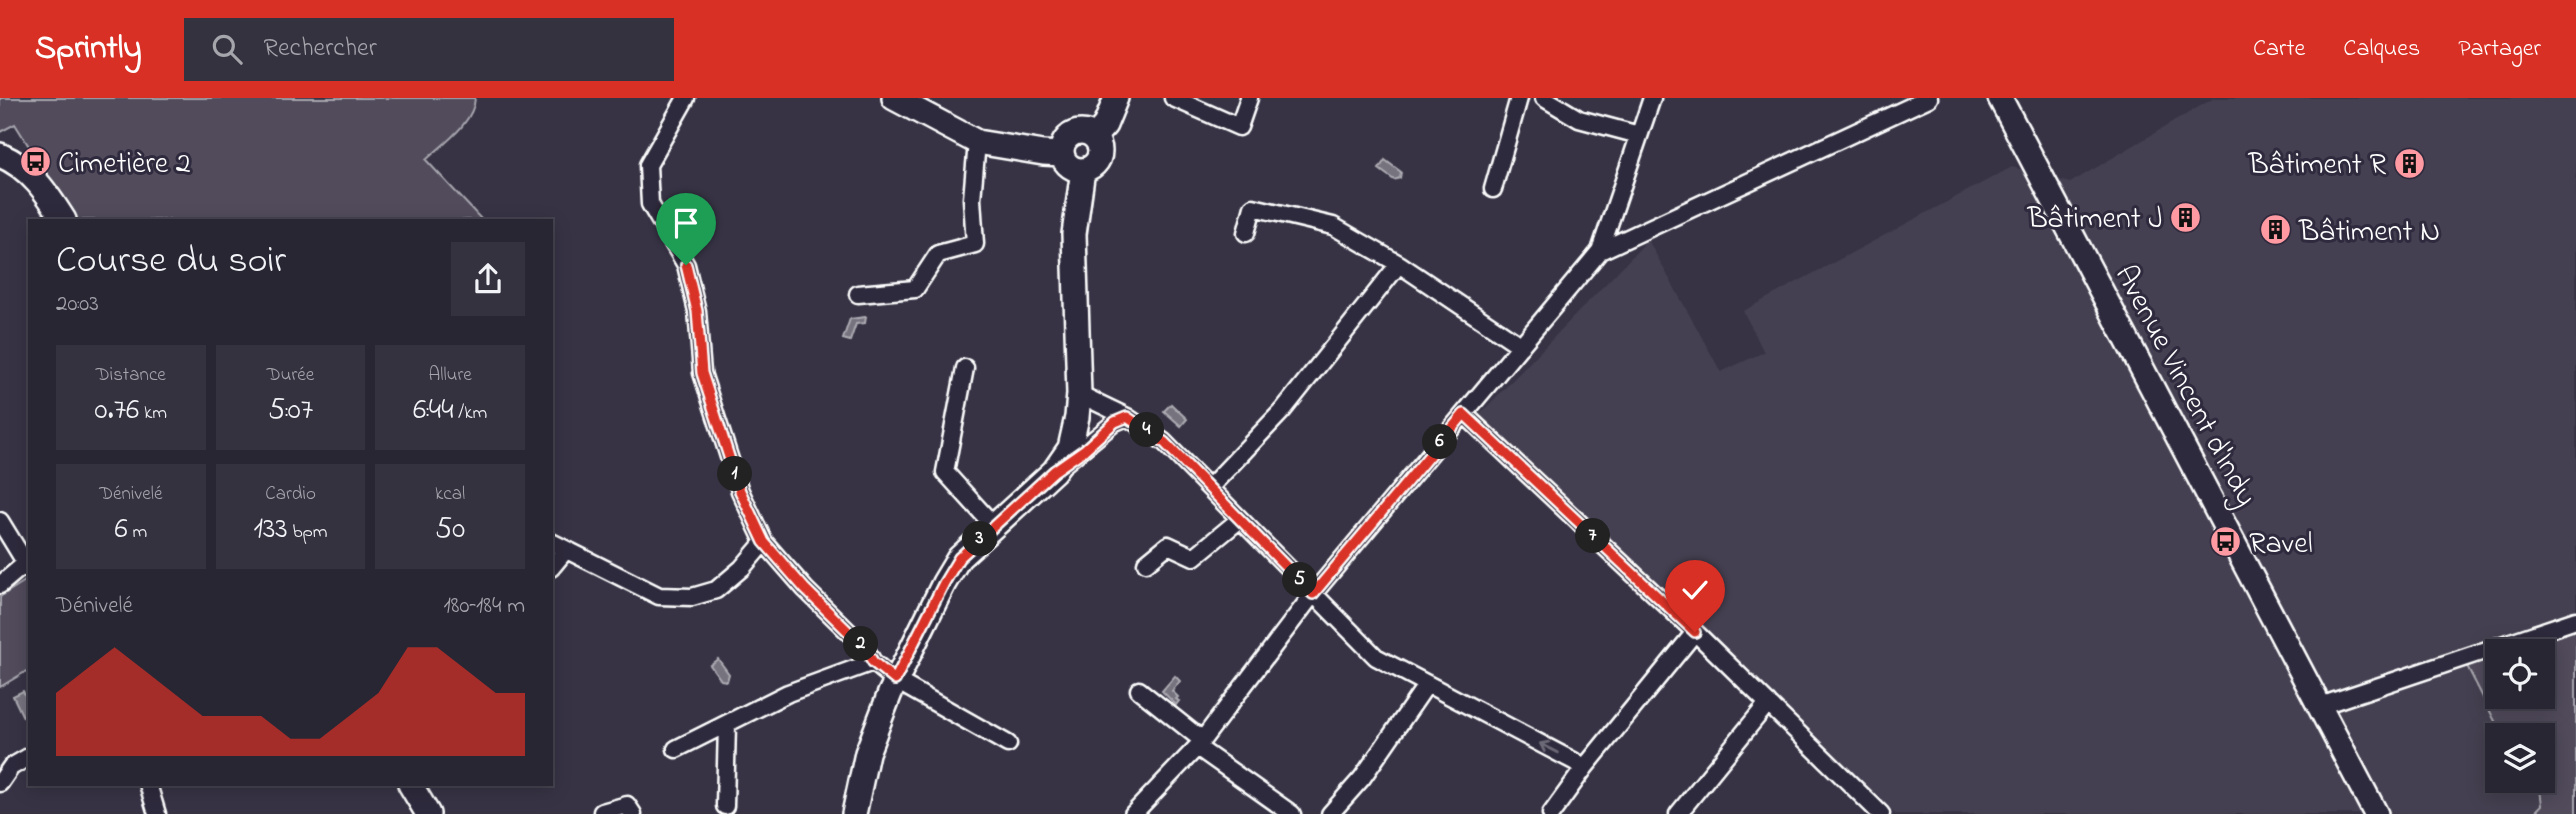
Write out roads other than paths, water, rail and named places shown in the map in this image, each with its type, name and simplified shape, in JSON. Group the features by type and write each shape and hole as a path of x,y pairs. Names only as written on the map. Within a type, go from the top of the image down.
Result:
{"street":[{"path":"686,98 648,165 650,204 686,265 697,311 702,373 740,491 764,542 805,589 865,648 873,662 895,680 1008,744"},
{"path":"894,98 976,142 1043,153 1062,153"},
{"path":"1094,137 1105,125 1116,98"},
{"path":"1173,98 1239,127 1249,98"},
{"path":"1493,189 1519,98"},
{"path":"1544,98 1579,119 1639,135"},
{"path":"1133,814 1199,743 1313,594 1600,251 1652,98"},
{"path":"1600,251 1929,98"},
{"name":"Avenue Vincent d'Indy","path":"2000,98 2376,814"},
{"path":"1088,133 1094,137 1100,147 1099,158 1094,166 1083,170 1070,167 1062,153 1067,138 1073,134 1088,133"},
{"path":"858,294 915,289 938,254 975,244 972,199 976,142"},
{"path":"0,155 13,160 36,179 63,219"},
{"path":"1054,471 1070,448 1077,417 1079,394 1074,234 1083,170"},
{"path":"1246,233 1253,208 1333,226 1399,264 1521,346"},
{"path":"1210,487 1283,410 1399,264"},
{"path":"965,369 946,472 994,526"},
{"path":"1079,394 1127,417 1164,442 1376,657 1585,766"},
{"path":"1464,414 1695,632 1881,814"},
{"path":"854,814 867,753 895,680 959,558 1054,471 1084,450 1115,422 1127,417"},
{"path":"1146,563 1168,545 1194,557 1239,520"},
{"path":"0,521 28,566 0,585"},
{"path":"558,547 659,596 692,597 716,590 742,568 764,542"},
{"path":"2320,706 2576,620"},
{"path":"1551,814 1585,766 1695,632"},
{"path":"676,749 788,694 873,662"},
{"path":"1330,814 1362,778 1427,684"},
{"path":"1139,690 1199,743 1292,814"},
{"path":"1678,814 1768,703"},
{"path":"725,806 727,724"},
{"path":"0,783 11,767 28,757"},
{"path":"149,786 157,814"},
{"path":"411,786 428,814"},
{"path":"602,812 627,805 634,814"}],"place":[{"name":"Cimetière 2","path":"35,162"},
{"name":"Bâtiment R","path":"2409,163"},
{"name":"Bâtiment J","path":"2186,217"},
{"name":"Bâtiment N","path":"2276,230"},
{"name":"Ravel","path":"2226,542"}]}
